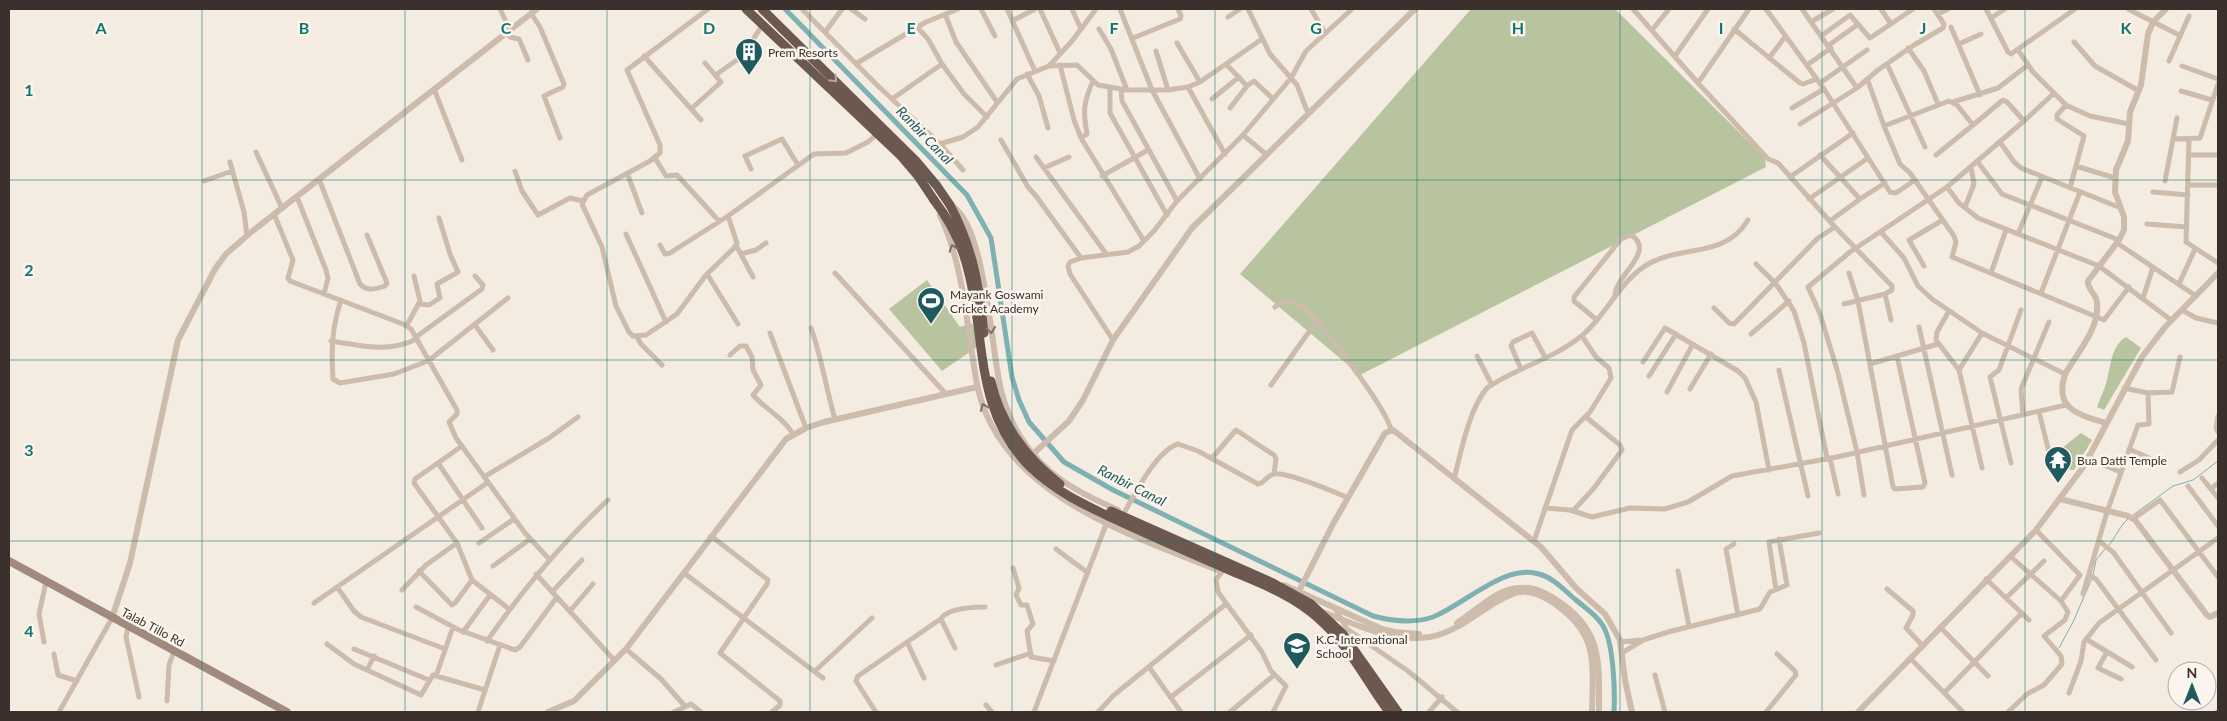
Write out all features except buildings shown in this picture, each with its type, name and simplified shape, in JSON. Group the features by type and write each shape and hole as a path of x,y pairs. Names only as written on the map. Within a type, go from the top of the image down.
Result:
{"highway":[{"path":"746,9 878,133 911,167 956,234 970,274 984,379 994,412 1010,442 1028,464 1071,498 1272,589 1307,610 1319,619 1341,644 1389,712"},
{"path":"762,9 916,161 938,186 950,204 964,232 976,271 992,386 1011,430 1028,455 1054,479 1076,495 1271,582 1311,604 1343,634 1398,712"}],"main road":[{"name":"Talab Tillo Rd","path":"9,561 287,712"}],"street":[{"path":"500,9 509,34 519,40 528,60"},
{"path":"59,712 112,618 130,563 178,340 215,269 226,254 247,236 275,218 282,208 298,201 319,179 533,16 537,9"},
{"path":"662,365 639,342 637,337 629,332 616,306 602,247 583,210 583,201 587,195 655,158 660,153 660,145 626,72 705,9"},
{"path":"802,9 940,144 963,170"},
{"path":"826,31 842,9"},
{"path":"851,9 865,19"},
{"path":"857,63 917,27 958,9"},
{"path":"981,9 995,36"},
{"path":"1007,9 1035,71"},
{"path":"1012,21 1035,9"},
{"path":"1040,9 1060,53"},
{"path":"1072,9 1081,29"},
{"path":"1049,66 1096,9"},
{"path":"1120,9 1152,90 1200,179"},
{"path":"1133,38 1180,19 1181,16 1178,9"},
{"path":"1228,17 1240,9"},
{"path":"1248,9 1273,58 1301,92 1308,113"},
{"path":"1311,9 1325,33"},
{"path":"1113,340 1068,270 1070,262 1081,258 1128,252 1144,241 1177,201 1244,135 1291,78 1301,58 1352,9"},
{"path":"1036,452 1069,421 1083,400 1113,340 1192,228 1415,9"},
{"path":"1633,9 1768,159 1778,163 1835,227 1891,283 1893,289 1885,294 1844,304"},
{"path":"1652,30 1669,9"},
{"path":"1675,56 1708,9"},
{"path":"1698,83 1749,9"},
{"path":"1766,9 1834,103 1890,192 1894,194 1915,180"},
{"path":"1802,9 1857,88"},
{"path":"1811,22 1832,9"},
{"path":"1882,9 1891,24"},
{"path":"1821,36 1848,16 1851,16 1870,38 1913,9"},
{"path":"1800,124 1868,81 1908,48 1944,27 1934,9"},
{"path":"1938,14 1948,9"},
{"path":"1986,9 2008,52 2012,54 2075,9"},
{"path":"1991,18 2005,9"},
{"path":"2128,9 2179,35"},
{"path":"2106,423 2076,412 2066,405 2062,388 2065,374 2097,318 2096,298 2087,284 2118,242 2124,224 2115,192 2114,178 2117,162 2128,141 2130,112 2139,91 2147,39 2153,22 2166,9"},
{"path":"945,14 956,42 997,102"},
{"path":"533,16 564,84 563,87 544,96 560,138"},
{"path":"2169,61 2189,16"},
{"path":"716,75 735,60 744,56 755,34 763,25"},
{"path":"1807,65 1857,25"},
{"path":"917,27 928,39 942,64 964,94 987,117"},
{"path":"1951,27 1980,95"},
{"path":"1099,29 1115,57 1124,89 1121,99 1177,201"},
{"path":"1734,29 1801,84 1818,81 1844,67 1868,50"},
{"path":"1959,44 1981,34"},
{"path":"1769,58 1785,37"},
{"path":"940,144 972,132 987,117 1013,82 1027,74 1049,66 1077,65 1093,82 1110,87 1168,90 1188,87 1200,82 1262,39"},
{"path":"2074,42 2095,66 2139,91"},
{"path":"1177,43 1200,82"},
{"path":"1908,48 1924,71 1938,104"},
{"path":"2018,50 2028,65 2053,94 2066,105 2090,116 2129,124"},
{"path":"1156,51 1168,90"},
{"path":"644,56 700,120"},
{"path":"691,109 721,83 705,63"},
{"path":"892,99 942,64"},
{"path":"1226,64 1247,86"},
{"path":"1887,64 1912,115 1925,147"},
{"path":"1060,65 1074,120 1081,138 1102,176 1144,241"},
{"path":"1884,126 1938,104 1980,95 2004,85 2028,65"},
{"path":"2182,66 2218,80"},
{"path":"1027,74 1040,96 1048,128"},
{"path":"1212,99 1239,77"},
{"path":"1230,108 1247,86 1254,81 1273,99"},
{"path":"1868,81 1900,164 1915,180 1955,239 1952,257 2097,318 2107,319 2129,287"},
{"path":"1081,138 1088,133 1084,121 1084,102 1093,82"},
{"path":"1110,87 1110,113 1166,215"},
{"path":"1188,87 1225,154"},
{"path":"2174,139 2200,138 2218,87"},
{"path":"1792,108 1824,89"},
{"path":"434,90 462,160"},
{"path":"2181,91 2212,100"},
{"path":"1864,495 1857,452 1828,336 1817,307 1807,289 1856,248 1946,187 2053,94"},
{"path":"1936,155 2003,100 2024,121"},
{"path":"1953,102 1973,125"},
{"path":"2066,105 2057,115 2057,120 2084,136 2070,188"},
{"path":"2165,181 2177,118"},
{"path":"660,245 665,254 668,254 728,216 816,154 846,153 868,142 878,133"},
{"path":"1790,177 1853,134"},
{"path":"1244,135 1267,154"},
{"path":"751,169 745,156 782,139 798,165"},
{"path":"2189,139 2186,242 2218,263"},
{"path":"1001,140 1028,187 1081,258"},
{"path":"2000,142 2017,165 2042,177 2121,208"},
{"path":"1102,176 1148,150"},
{"path":"256,152 282,208"},
{"path":"1820,155 1860,199"},
{"path":"2189,155 2218,155"},
{"path":"1044,168 1069,156"},
{"path":"1036,157 1107,255"},
{"path":"655,158 666,176 677,175 720,221"},
{"path":"1809,199 1868,158"},
{"path":"1977,161 1998,191 2118,242 2196,296"},
{"path":"230,162 244,212 247,236"},
{"path":"2076,166 2114,178"},
{"path":"1965,208 1974,184 1971,167"},
{"path":"204,181 232,171"},
{"path":"515,171 522,190 538,215 570,198 583,201"},
{"path":"627,173 642,213"},
{"path":"2018,234 2042,177"},
{"path":"319,179 361,286 367,289 376,289 385,286 387,283 367,235"},
{"path":"1830,221 1885,183"},
{"path":"2189,185 2218,186"},
{"path":"1946,187 1965,208 1978,218 2099,266 2172,320"},
{"path":"2041,294 2080,192"},
{"path":"2153,192 2188,195"},
{"path":"934,200 958,261 977,387 986,412 995,429 1019,463 1064,500 1107,522 1222,571 1341,619 1390,636 1408,638 1430,637 1456,628 1510,594 1525,591 1535,593 1565,612 1579,625 1587,638 1593,659 1592,712"},
{"path":"298,201 326,270 328,278 324,294"},
{"path":"950,204 956,207 963,216 978,258 986,293 996,365 1004,400 1018,432 1072,489 1113,508 1126,510 1336,610 1389,631 1428,633 1454,624 1510,589 1526,587 1539,590 1576,615 1593,637 1599,662 1599,712"},
{"path":"728,216 736,245 753,277"},
{"path":"275,218 293,260 289,280 407,325 457,410 457,414 450,424 462,446 514,519 550,560"},
{"path":"419,304 428,305 440,298 438,284 458,272 450,254 439,218"},
{"path":"1454,479 1471,419 1481,396 1492,385 1582,336 1597,320 1615,295 1649,263 1727,242 1738,234 1748,220"},
{"path":"1924,266 1909,240 1943,220"},
{"path":"2147,224 2187,226"},
{"path":"1714,308 1729,323 1734,324 1818,238 1835,227"},
{"path":"1990,273 2006,230"},
{"path":"1881,232 1904,258 1912,277 1932,299 1982,333 2033,360 2065,374"},
{"path":"626,234 640,270 666,322"},
{"path":"1597,320 1574,300 1574,297 1621,239 1626,235 1631,235 1638,243 1639,255 1617,286 1615,295"},
{"path":"741,254 756,250 766,243"},
{"path":"637,337 646,335 681,310 707,274 736,245"},
{"path":"2179,284 2195,249"},
{"path":"1756,264 1775,283 1789,301 1804,343 1838,494"},
{"path":"2143,298 2153,267"},
{"path":"835,273 946,394"},
{"path":"1849,273 1858,300 1894,488 1923,487 1925,484 1897,356"},
{"path":"1858,712 2036,530 2088,459 2142,357 2172,320 2218,273"},
{"path":"707,274 738,324"},
{"path":"407,325 419,304 419,291 414,276"},
{"path":"331,341 385,348 400,346 416,338 482,288 483,285 475,276"},
{"path":"1885,294 1891,320"},
{"path":"341,300 334,320 331,341 333,379 338,382 394,374 428,360 475,326 508,298"},
{"path":"1275,307 1282,301 1290,301 1308,312 1387,416 1391,430"},
{"path":"1751,334 1789,301"},
{"path":"2011,463 1990,377 1998,370 2021,310"},
{"path":"2182,310 2196,318 2218,323"},
{"path":"1949,311 1936,334 1938,344 1958,370 1982,468"},
{"path":"1270,386 1316,322"},
{"path":"2023,415 2021,389 2049,322"},
{"path":"475,326 493,350"},
{"path":"1919,327 1952,475"},
{"path":"811,328 821,360 823,378 835,419"},
{"path":"1643,362 1664,328 1742,374 1749,384 1756,402 1769,470"},
{"path":"770,333 806,428"},
{"path":"1522,369 1512,346 1513,342 1532,333 1545,356"},
{"path":"1958,370 1982,333"},
{"path":"1649,376 1676,334"},
{"path":"1534,541 1572,430 1586,417 1604,392 1611,374 1606,364 1596,357 1582,336"},
{"path":"1667,392 1693,344"},
{"path":"1870,364 1938,344"},
{"path":"730,355 740,346 746,346 752,357 753,370 761,385 753,395 788,425 793,434"},
{"path":"1690,389 1711,354"},
{"path":"1477,356 1492,385"},
{"path":"2124,388 2148,393 2174,391 2180,357"},
{"path":"1779,370 1808,496"},
{"path":"548,712 574,701 626,649 766,462 786,439 806,428 835,419 977,387"},
{"path":"2083,594 2091,576 2107,512 2138,425 2149,424 2148,393"},
{"path":"1545,508 1573,511 1592,516 1630,508 1664,509 1688,502 1711,490 1728,478 1857,452 2066,405"},
{"path":"2039,412 2049,452"},
{"path":"2218,416 2216,428 2218,432"},
{"path":"314,603 439,517 486,480 550,438 578,417"},
{"path":"1573,511 1594,488 1622,450 1620,445 1586,417"},
{"path":"1212,458 1236,430 1274,455 1276,459 1274,474"},
{"path":"1299,592 1348,498 1385,433 1391,430 1397,432 1534,541 1576,588 1605,614 1616,631 1620,642 1632,712"},
{"path":"2180,472 2199,460 2218,440"},
{"path":"1126,510 1138,487 1164,452 1175,445 1188,446 1258,484 1274,474 1310,482 1348,498"},
{"path":"462,446 415,479 414,483 457,543 472,580 510,609"},
{"path":"2129,449 2162,464"},
{"path":"2088,459 2121,472"},
{"path":"438,463 482,528"},
{"path":"2202,478 2218,498"},
{"path":"2211,489 2218,483"},
{"path":"2188,486 2218,526"},
{"path":"2060,499 2131,518 2207,616 2210,617 2218,613"},
{"path":"487,641 536,574 573,533 608,500"},
{"path":"2131,518 2160,500 2218,577"},
{"path":"1034,712 1113,508"},
{"path":"479,543 514,519"},
{"path":"2036,530 2080,575 2061,601"},
{"path":"1776,590 1768,542 1819,533"},
{"path":"711,536 768,580 720,653 780,701 781,704 772,712"},
{"path":"2069,693 2081,661 2082,647 2086,639 2102,620 2218,538"},
{"path":"493,566 530,539"},
{"path":"1620,642 1643,640 1689,626 1760,609 1768,595 1784,588 1788,583 1779,539"},
{"path":"2099,541 2107,547 2172,633"},
{"path":"402,590 419,571 457,543"},
{"path":"1734,544 1726,549 1738,615"},
{"path":"1056,549 1088,573"},
{"path":"2008,712 2027,694 2048,682 2062,664 2062,659 2044,636 2066,618 2068,610 2061,601 2010,556"},
{"path":"552,592 582,560"},
{"path":"1229,560 1216,586 1226,604 1251,635 1274,675 1286,688 1273,712"},
{"path":"2006,598 2044,561"},
{"path":"1013,568 1019,588 1016,595 1020,605 1027,605 1033,624 1027,630 1032,658 1054,661"},
{"path":"419,571 452,605 472,580"},
{"path":"1678,571 1689,626"},
{"path":"684,572 823,678"},
{"path":"536,574 614,660"},
{"path":"2091,576 2156,660"},
{"path":"1986,579 2029,620"},
{"path":"44,642 40,614 46,582"},
{"path":"570,611 593,584"},
{"path":"337,587 354,611 361,617 445,649"},
{"path":"1887,589 1914,612 1906,628 1922,645"},
{"path":"463,632 490,595"},
{"path":"416,607 463,632 513,650 518,649 557,597"},
{"path":"1098,712 1114,695 1226,604"},
{"path":"876,712 856,681 857,677 907,642 913,640 944,616 961,610 985,607"},
{"path":"1336,610 1347,630 1408,670 1442,697 1457,712"},
{"path":"1944,693 2022,613"},
{"path":"815,671 872,618"},
{"path":"940,620 955,648"},
{"path":"128,626 126,637 139,697"},
{"path":"436,676 453,627"},
{"path":"1940,627 1988,676"},
{"path":"1171,697 1251,635"},
{"path":"2086,639 2132,667"},
{"path":"1622,653 1643,640"},
{"path":"907,642 924,678"},
{"path":"328,644 350,661 421,695 432,676 485,690"},
{"path":"478,712 500,646"},
{"path":"354,649 429,680"},
{"path":"626,649 661,679 684,705"},
{"path":"167,701 169,664 174,651"},
{"path":"2107,652 2098,668 2121,679"},
{"path":"996,665 1031,653"},
{"path":"54,654 58,674 78,680"},
{"path":"1766,712 1796,675 1795,671 1777,654"},
{"path":"367,670 374,656"},
{"path":"1910,658 1963,712"},
{"path":"1149,667 1181,712"},
{"path":"1230,712 1274,675"},
{"path":"1655,675 1664,712"},
{"path":"1429,712 1442,697"},
{"path":"674,712 684,705 692,704 701,712"},
{"path":"986,705 992,712"}],"green space":[{"path":"1471,9 1615,9 1765,158 1766,167 1360,375 1240,274"},
{"name":"Mayank Goswami Cricket Academy","path":"927,280 960,327 972,323 980,345 942,371 889,309"},
{"path":"2126,337 2141,348 2104,410 2097,407 2106,383 2114,351 2117,345"},
{"path":"2081,433 2092,440 2074,470 2061,469 2054,462 2057,458 2057,452"}],"waterway":[{"name":"Ranbir Canal","path":"785,9 967,195 991,238 1012,377 1019,400 1029,422 1064,462 1113,490 1380,618 1403,621 1433,617 1512,574 1526,572 1550,578 1593,614 1605,631 1609,641 1613,666 1614,712"},
{"path":"2133,515 2173,486 2193,480 2218,461"},
{"path":"2109,545 2128,519"},
{"path":"2093,575 2096,560 2106,548"},
{"path":"2059,648 2074,620 2092,578"}],"place":[{"name":"Prem Resorts","path":"749,76"},
{"name":"Mayank Goswami Cricket Academy","path":"931,325"},
{"name":"Bua Datti Temple","path":"2058,484"},
{"name":"K.C. International School","path":"1297,670"}]}
